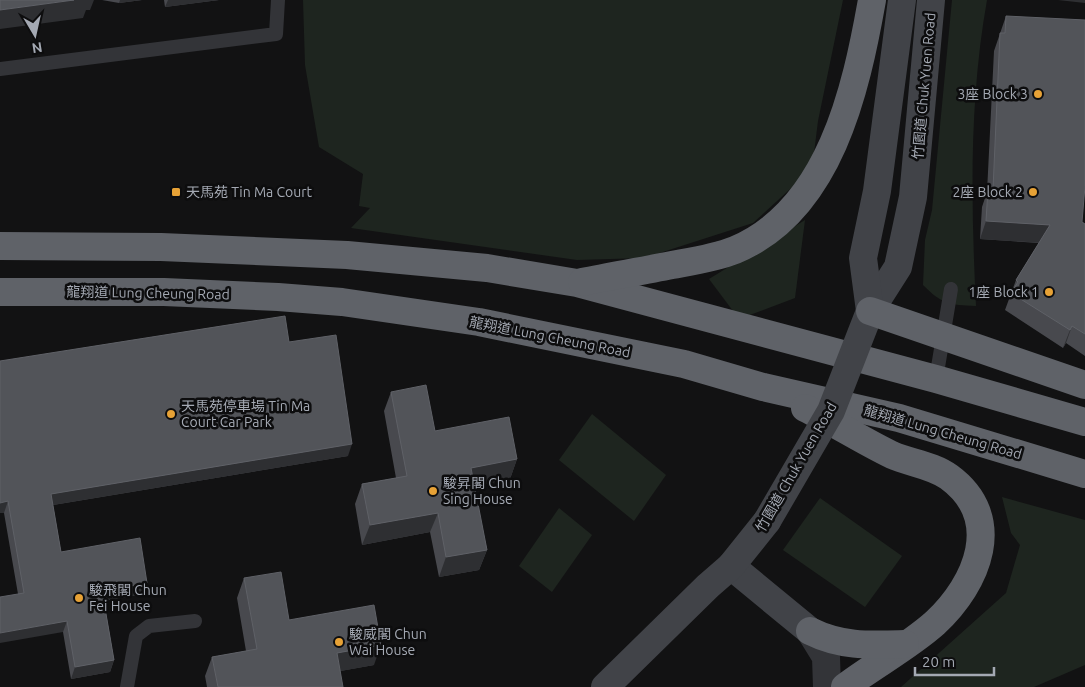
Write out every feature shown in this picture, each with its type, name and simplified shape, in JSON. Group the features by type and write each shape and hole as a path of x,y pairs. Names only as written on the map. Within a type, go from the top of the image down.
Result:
{"highway":[{"path":"577,283 721,255 750,243 778,224 802,197 845,117 857,77 872,0"},
{"path":"0,246 161,247 347,255 487,268 577,283 936,379 1085,422"},
{"name":"龍翔道 Lung Cheung Road","path":"0,292 164,292 342,302 479,322 684,364 763,387 899,418 1085,474"},
{"path":"870,312 1085,385"},
{"path":"763,387 893,455 947,475 958,484 973,504 982,529 979,555 948,608 935,622 845,687"},
{"path":"810,631 825,638 859,646 905,644"}],"main road":[{"name":"竹園道 Chuk Yuen Road","path":"870,312 863,258 877,191 902,0"},
{"name":"竹園道 Chuk Yuen Road","path":"605,687 735,562 767,521 818,435 844,380 870,312 898,267 913,197 931,0"},
{"path":"735,562 810,631"}],"street":[{"path":"810,631 826,657 827,687"}],"lane":[{"path":"0,69 276,34 278,0"},
{"path":"936,379 951,289"},
{"path":"127,687 136,636 149,626 195,621"}],"shaded area":[{"path":"303,0 843,0 818,121 812,169 753,223 644,258 577,260 351,228 370,208 359,206 363,174 319,147 305,65"},
{"path":"952,0 987,0 981,38 974,115 973,230 976,306 946,302 923,285 925,240 932,210"},
{"path":"805,220 795,298 739,319 709,279"},
{"path":"592,414 666,475 634,521 559,460"},
{"path":"1002,497 1085,520 1085,665 1034,687 901,687 1006,593 1020,545 1011,533"},
{"path":"820,498 902,556 865,607 783,550"},
{"path":"559,508 592,535 552,592 519,566"}],"building":[{"path":"0,0 74,0 0,10"},
{"path":"1006,16 1085,20 1085,186 1082,222 1085,224 1085,334 1072,326 1070,330 1011,293 1018,282 1016,280 1050,225 986,221 988,189 993,189 1000,33 1005,33"},
{"name":"天馬苑停車場 Tin Ma Court Car Park","path":"285,316 289,342 336,335 352,444 51,494 61,552 140,538 147,583 102,591 114,660 75,667 67,621 0,633 0,597 24,593 8,501 0,503 0,361"},
{"name":"駿昇閣 Chun Sing House","path":"426,385 435,431 509,417 517,459 471,468 487,550 446,557 438,513 370,525 362,484 407,476 391,392"},
{"path":"281,572 289,620 374,605 381,645 337,653 343,687 218,687 212,657 257,649 244,578"}],"place":[{"name":"3座 Block 3","path":"1038,94"},
{"name":"天馬苑 Tin Ma Court","path":"176,192"},
{"name":"2座 Block 2","path":"1033,192"},
{"name":"1座 Block 1","path":"1049,292"},
{"name":"天馬苑停車場 Tin Ma Court Car Park","path":"171,414"},
{"name":"駿昇閣 Chun Sing House","path":"433,491"},
{"name":"駿飛閣 Chun Fei House","path":"79,598"},
{"name":"駿威閣 Chun Wai House","path":"339,642"}]}
